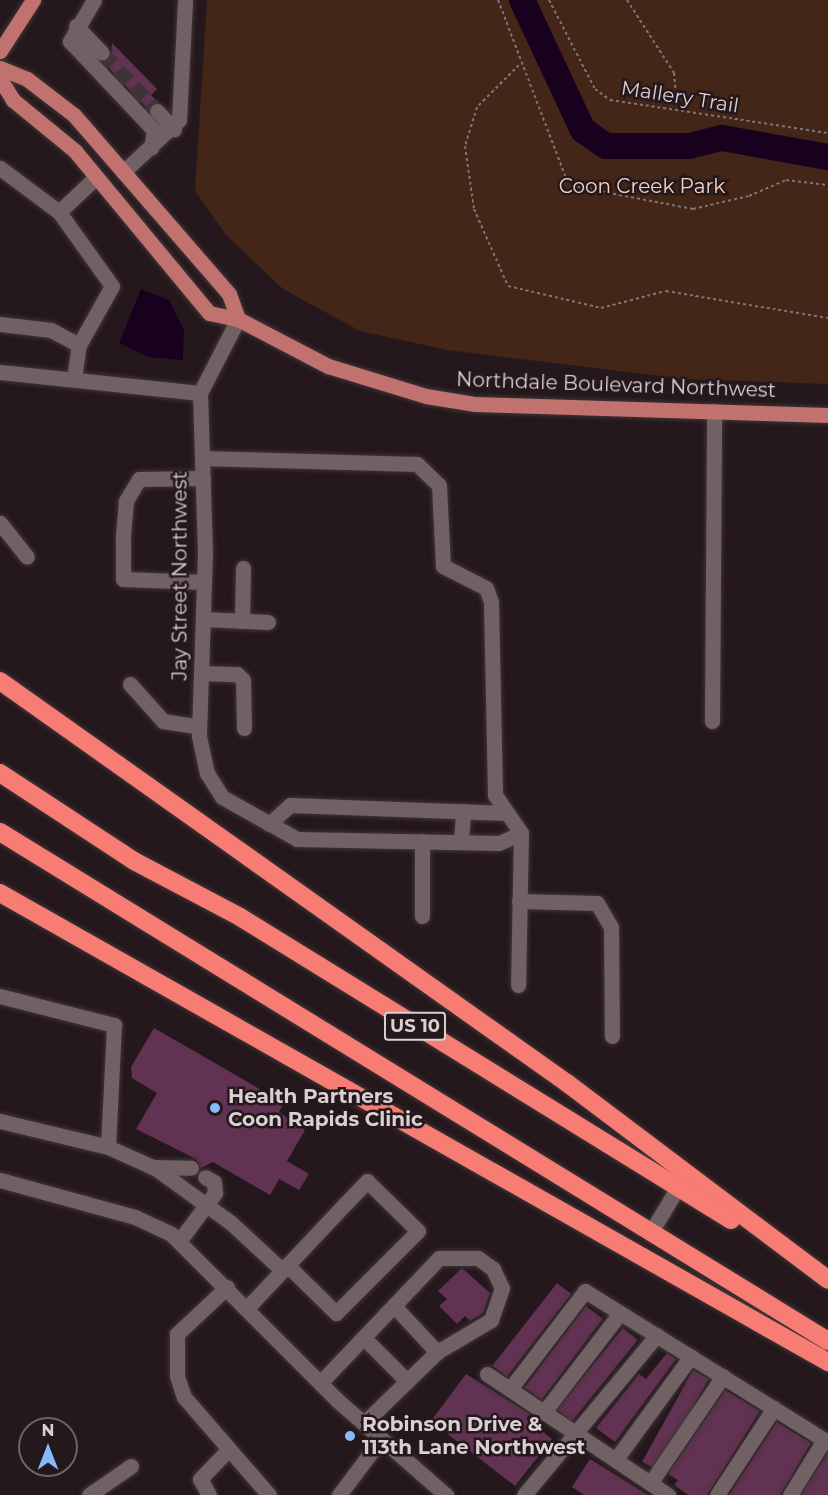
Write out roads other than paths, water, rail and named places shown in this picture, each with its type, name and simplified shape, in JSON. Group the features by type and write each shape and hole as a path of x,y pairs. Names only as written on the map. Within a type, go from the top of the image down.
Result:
{"highway":[{"path":"0,681 567,1083 828,1282"},
{"name":"US 10","path":"0,773 134,861 240,917 828,1282"},
{"name":"US 10","path":"0,832 828,1341"},
{"path":"0,893 828,1362"}],"main road":[{"path":"0,51 33,0"},
{"path":"0,68 59,101 229,294 238,319"},
{"name":"Northdale Boulevard Northwest","path":"0,79 13,100 61,136 189,293 209,313 238,319 328,366 426,396 475,404 828,415"}],"street":[{"path":"94,0 76,26 71,44 163,122 179,120 185,0"},
{"path":"76,26 102,54"},
{"path":"123,172 151,148 163,122"},
{"path":"0,168 59,212 112,286 79,345 74,380"},
{"path":"59,212 96,177"},
{"name":"Jay Street Northwest","path":"238,319 201,393 204,582 199,727 207,773 222,797 262,820 305,840 499,843 521,834"},
{"path":"0,324 51,330 79,345"},
{"path":"0,372 201,393"},
{"path":"712,721 714,411"},
{"path":"202,458 417,464 439,485 443,566 486,588 491,602 495,795 521,834 518,985"},
{"path":"203,478 140,479 131,486 123,579 204,582"},
{"path":"0,522 27,557"},
{"path":"242,621 243,568"},
{"path":"203,619 268,621"},
{"path":"201,673 237,674 243,680 244,728"},
{"path":"130,684 162,721 199,727"},
{"path":"262,820 290,805 507,813"},
{"path":"461,842 463,812"},
{"path":"422,841 422,916"},
{"path":"519,901 597,903 611,927 612,1036"},
{"path":"0,996 114,1025 108,1147"},
{"path":"0,1121 108,1147 152,1167 206,1205 285,1268 336,1313 418,1231 368,1181 285,1268 247,1308"},
{"path":"152,1167 191,1168"},
{"path":"180,1240 206,1205 216,1187 205,1177"},
{"path":"0,1180 135,1217 180,1240 320,1383 446,1495"},
{"path":"651,1232 678,1187"},
{"path":"320,1383 395,1307 423,1269 439,1258 478,1258 493,1269 502,1288 491,1320 437,1352 364,1423"},
{"path":"227,1287 177,1334 177,1376 184,1397 218,1432 226,1452 265,1491"},
{"path":"510,1389 585,1291 826,1441 790,1495"},
{"path":"395,1307 437,1352"},
{"path":"544,1412 620,1312"},
{"path":"524,1495 657,1335"},
{"path":"364,1338 407,1381"},
{"path":"616,1459 691,1356"},
{"path":"487,1374 668,1495"},
{"path":"651,1482 723,1376"},
{"path":"717,1495 774,1408"},
{"path":"339,1495 381,1439"},
{"path":"209,1495 201,1479 226,1452"},
{"path":"90,1495 131,1466"},
{"path":"248,1495 265,1491"}],"waterway":[{"path":"522,0 583,130 606,146 689,146 722,138 828,157"}],"tunnel":[{"path":"102,53 157,111"}],"place":[{"name":"Health Partners Coon Rapids Clinic","path":"215,1108"},
{"name":"Robinson Drive & 113th Lane Northwest","path":"350,1436"}],"park label":[{"name":"Coon Creek Park","path":"642,186"}]}
